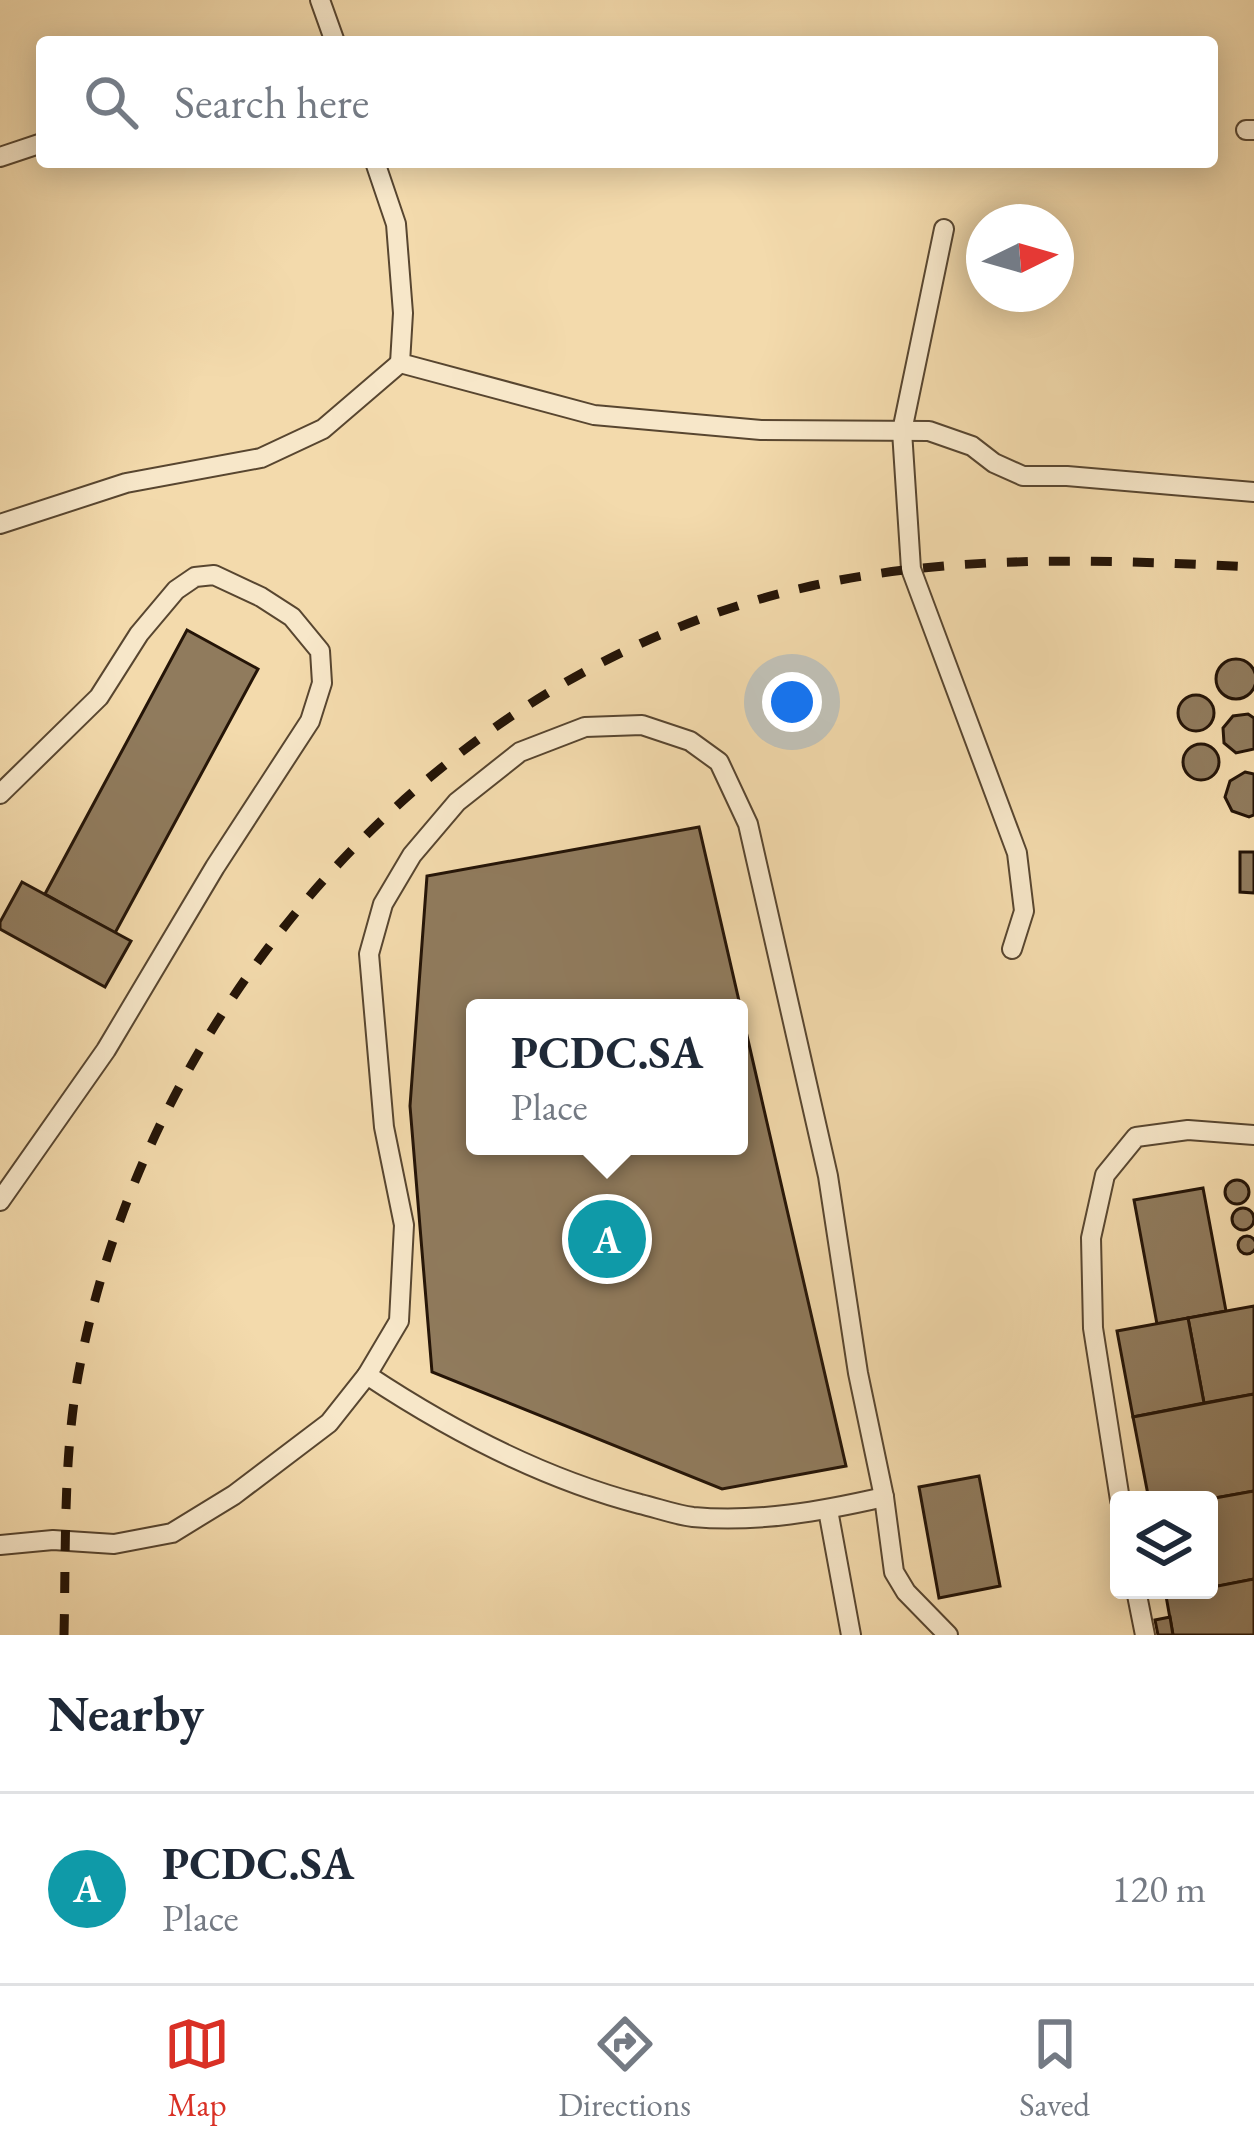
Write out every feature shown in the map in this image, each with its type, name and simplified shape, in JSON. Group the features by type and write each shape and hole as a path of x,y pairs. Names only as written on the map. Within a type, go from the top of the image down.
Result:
{"lane":[{"path":"320,0 332,36"},
{"path":"0,157 36,144"},
{"path":"0,524 126,483 261,458 323,429 400,363 403,313 396,224 377,168"},
{"path":"944,229 902,431 910,569 1017,853 1024,911 1012,950"},
{"path":"400,363 594,415 761,430 949,436 1023,476 1254,492"},
{"path":"0,794 99,697 139,634 176,590 195,577 214,574 261,597 292,617 320,651 322,683 310,721 215,867 106,1050 0,1201"},
{"path":"0,1545 52,1540 114,1544 172,1533 234,1496 328,1423 368,1375 399,1321 404,1225 384,1127 369,953 383,904 412,855 457,802 520,752 585,727 642,724 690,741 718,762 748,824 828,1176 894,1572 906,1592 948,1635"},
{"path":"1119,1491 1093,1328 1091,1238 1105,1174 1136,1137 1188,1130 1254,1136"},
{"path":"368,1375 417,1408 585,1489 692,1517 828,1510 884,1497"},
{"path":"828,1510 851,1635"},
{"path":"1138,1599 1145,1635"}],"building":[{"path":"187,630 258,669 115,933 45,894"},
{"path":"1228,660 1250,665 1255,687 1244,698 1228,698 1217,687 1217,671"},
{"path":"1196,695 1209,700 1214,713 1209,726 1196,731 1183,726 1178,713 1183,700"},
{"path":"1233,716 1254,718 1254,749 1236,753 1224,743 1223,728"},
{"path":"1201,744 1214,749 1219,762 1214,775 1201,780 1188,775 1183,762 1188,749"},
{"path":"1245,772 1254,774 1254,815 1249,817 1232,811 1225,797 1230,781"},
{"path":"699,827 739,999 466,999 466,1155 748,1155 748,1040 846,1466 722,1489 432,1372 410,1106 427,876"},
{"path":"1240,852 1254,852 1254,893 1240,892"},
{"path":"22,882 131,941 105,987 0,929"},
{"path":"1237,1180 1249,1192 1237,1204 1225,1192"},
{"path":"1203,1188 1226,1311 1157,1324 1134,1200"},
{"path":"1243,1208 1254,1219 1243,1230 1232,1219"},
{"path":"1241,1239 1253,1239 1253,1251 1241,1251"},
{"path":"1254,1306 1254,1394 1204,1403 1188,1318"},
{"path":"1188,1318 1204,1403 1133,1417 1117,1331"},
{"path":"1254,1394 1254,1491 1218,1497 1218,1491 1147,1491 1133,1417"},
{"path":"979,1476 1000,1586 939,1598 919,1487"},
{"path":"1254,1491 1254,1579 1218,1586 1218,1497"},
{"path":"1254,1579 1254,1635 1173,1635 1167,1599 1218,1599 1218,1586"},
{"path":"1170,1617 1173,1635 1158,1635 1155,1620"}],"railway":[{"path":"64,1635 68,1473 78,1376 113,1239 168,1108 241,985 330,873 433,775 549,692 675,629 811,586 866,575 976,564 1087,561 1254,567"}],"place":[{"name":"PCDC.SA","path":"607,1239"}]}
